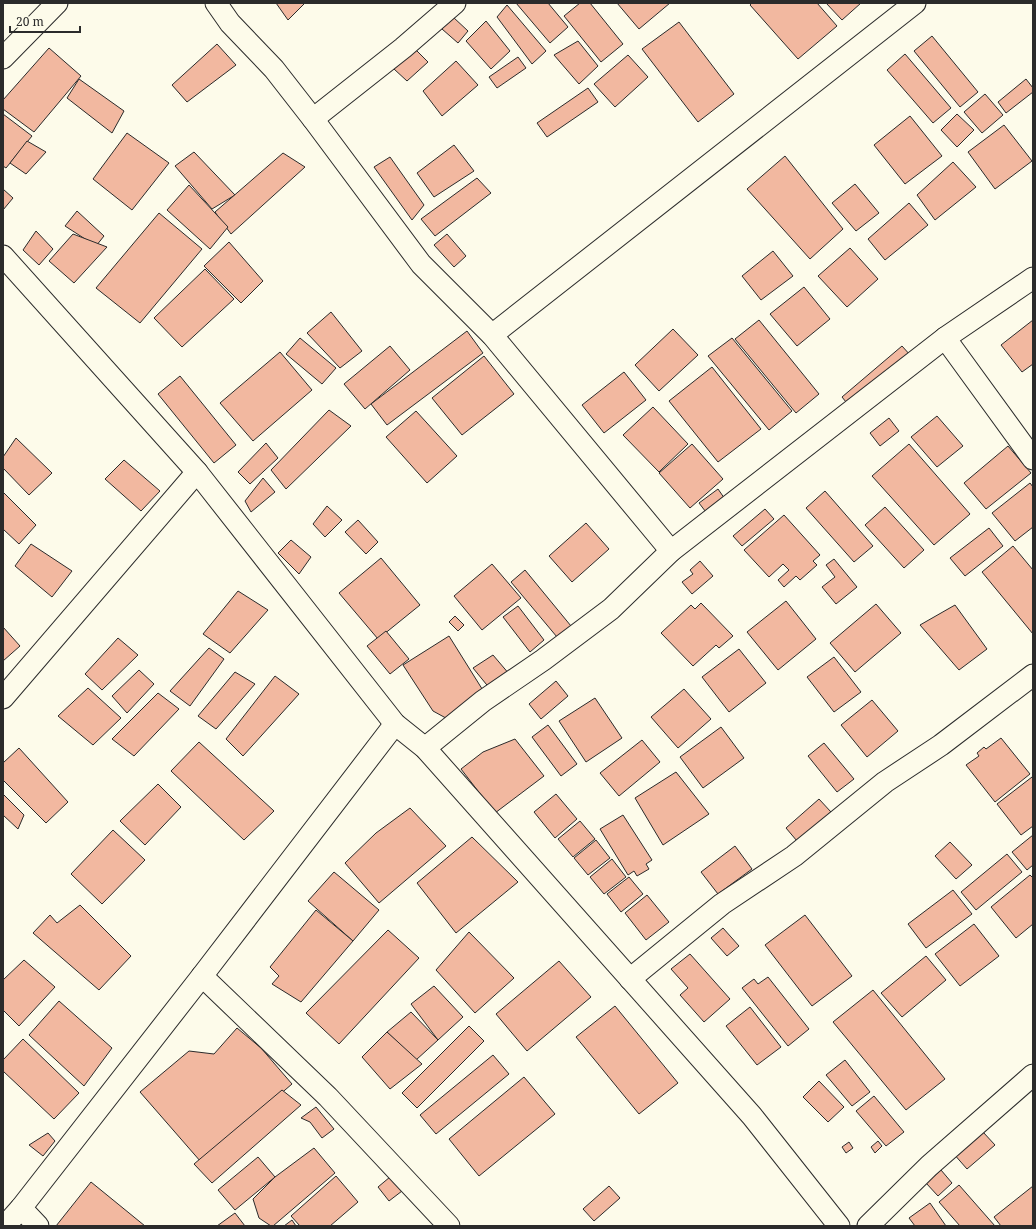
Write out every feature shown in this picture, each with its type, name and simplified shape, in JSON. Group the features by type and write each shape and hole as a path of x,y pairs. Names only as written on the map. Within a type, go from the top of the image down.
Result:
{"street":[{"path":"3,58 57,3"},
{"path":"216,3 230,23 274,69 422,264 492,335 671,551"},
{"path":"313,119 403,48 454,3"},
{"path":"492,335 915,3"},
{"path":"3,256 197,472 395,724 425,748 752,1116 839,1226"},
{"path":"425,748 482,701 543,660 611,609 671,551 945,338 1033,278"},
{"path":"945,338 1033,459"},
{"path":"3,698 197,472"},
{"path":"630,979 722,904 794,856 885,782 941,745 1033,675"},
{"path":"5,1226 21,1208 202,976 395,724"},
{"path":"202,976 328,1098 449,1226"},
{"path":"868,1226 929,1166 1033,1074"},
{"path":"21,1208 38,1226"}],"building":[{"path":"276,3 305,3 288,20"},
{"path":"516,3 548,3 568,27 550,43"},
{"path":"580,3 590,3 623,44 601,62 564,16"},
{"path":"617,3 670,3 639,29"},
{"path":"752,3 817,3 837,26 798,59 750,5"},
{"path":"826,3 861,3 842,20"},
{"path":"507,5 546,51 532,64 497,17"},
{"path":"453,17 468,31 458,43 442,29"},
{"path":"486,21 510,51 491,69 466,41"},
{"path":"679,22 734,94 698,122 642,49"},
{"path":"932,36 978,92 960,107 914,51"},
{"path":"578,41 598,66 579,84 554,55"},
{"path":"217,44 236,65 187,102 172,85"},
{"path":"49,48 81,76 34,132 3,109 3,100"},
{"path":"415,49 428,62 407,81 394,69"},
{"path":"905,54 951,108 933,123 887,70"},
{"path":"628,55 648,77 615,107 594,84"},
{"path":"518,57 526,68 497,88 489,77"},
{"path":"456,61 478,85 442,116 423,91"},
{"path":"79,79 124,111 112,133 67,98"},
{"path":"1026,79 1033,88 1033,92 1006,113 998,102"},
{"path":"588,88 598,102 547,137 537,123"},
{"path":"985,94 1003,115 982,133 964,112"},
{"path":"3,114 32,136 6,168 3,166"},
{"path":"957,114 974,130 957,147 941,130"},
{"path":"910,116 942,156 905,184 874,145"},
{"path":"1004,125 1032,161 995,189 968,152"},
{"path":"127,133 169,163 132,210 93,179"},
{"path":"27,141 46,152 26,174 10,163"},
{"path":"454,145 474,171 434,197 417,173"},
{"path":"194,152 235,195 212,209 175,166"},
{"path":"283,153 305,167 231,234 215,212"},
{"path":"785,156 843,229 810,259 747,189"},
{"path":"390,157 424,205 412,220 374,167"},
{"path":"953,162 976,187 935,220 917,195"},
{"path":"477,178 491,193 435,236 421,219"},
{"path":"855,184 879,213 856,231 832,203"},
{"path":"189,185 228,227 210,249 167,210"},
{"path":"3,189 13,198 3,210"},
{"path":"909,203 928,225 885,260 868,239"},
{"path":"77,211 104,236 96,246 65,226"},
{"path":"159,213 202,249 140,323 96,288"},
{"path":"36,231 53,249 39,265 23,250"},
{"path":"73,234 107,247 74,283 49,261"},
{"path":"447,234 466,256 454,267 434,245"},
{"path":"229,242 263,281 241,303 204,266"},
{"path":"850,248 878,279 847,307 818,276"},
{"path":"773,251 793,276 761,300 742,276"},
{"path":"205,269 234,299 182,347 154,318"},
{"path":"804,287 830,319 797,346 770,314"},
{"path":"331,312 362,351 340,368 307,333"},
{"path":"759,320 819,394 796,413 735,339"},
{"path":"1033,320 1033,364 1022,372 1001,345"},
{"path":"673,329 698,355 659,391 635,365"},
{"path":"467,331 483,353 387,425 371,404"},
{"path":"300,338 336,368 322,384 286,354"},
{"path":"732,338 792,411 769,430 708,356"},
{"path":"390,346 410,370 365,409 344,384"},
{"path":"902,346 911,356 850,407 842,397"},
{"path":"280,352 312,390 253,441 220,403"},
{"path":"484,356 514,394 462,435 432,398"},
{"path":"712,367 761,429 718,462 669,401"},
{"path":"624,372 646,400 604,433 582,405"},
{"path":"180,376 236,445 214,463 158,394"},
{"path":"653,407 688,444 659,472 623,435"},
{"path":"329,410 351,426 286,489 271,470"},
{"path":"416,411 457,456 427,483 386,437"},
{"path":"937,416 963,446 937,467 911,437"},
{"path":"889,418 899,431 880,446 870,433"},
{"path":"16,438 52,473 29,495 3,468 3,457"},
{"path":"266,443 278,458 250,484 238,472"},
{"path":"692,444 723,479 690,508 659,473"},
{"path":"909,444 970,514 934,545 872,476"},
{"path":"1008,446 1031,473 986,509 964,483"},
{"path":"124,460 160,491 141,511 105,479"},
{"path":"263,478 275,492 251,512 245,501"},
{"path":"1030,483 1033,487 1033,527 1015,541 992,513"},
{"path":"718,489 727,502 709,516 699,503"},
{"path":"825,491 873,546 854,562 806,508"},
{"path":"3,492 36,525 19,544 3,529"},
{"path":"327,506 342,520 325,537 313,524"},
{"path":"885,507 924,550 904,568 865,525"},
{"path":"765,509 774,519 742,546 733,536"},
{"path":"784,515 820,555 813,561 817,565 800,580 796,576 784,587 778,580 789,570 783,564 769,577 744,550"},
{"path":"358,520 378,542 366,554 345,532"},
{"path":"586,523 609,549 572,582 549,556"},
{"path":"989,528 1003,546 965,576 950,558"},
{"path":"291,540 311,557 299,574 278,553"},
{"path":"31,544 72,571 52,597 15,566"},
{"path":"1013,546 1033,570 1033,634 982,572"},
{"path":"381,558 420,605 378,639 339,593"},
{"path":"834,559 857,587 836,604 822,587 835,577 826,565"},
{"path":"700,561 713,576 692,594 682,582 693,574 690,570"},
{"path":"492,564 521,598 482,630 454,596"},
{"path":"525,570 571,626 557,637 511,582"},
{"path":"238,591 268,610 230,653 203,634"},
{"path":"786,601 816,639 778,670 747,632"},
{"path":"701,603 733,636 719,648 716,645 693,666 661,633 691,605 695,609"},
{"path":"876,604 901,633 855,672 830,643"},
{"path":"955,605 987,649 959,670 920,625"},
{"path":"518,606 544,640 530,652 503,617"},
{"path":"455,616 464,625 458,631 449,622"},
{"path":"3,627 20,646 3,661"},
{"path":"386,631 409,659 390,674 367,646"},
{"path":"449,636 484,692 455,723 433,711 403,665"},
{"path":"118,638 138,655 102,690 85,674"},
{"path":"209,648 224,659 190,706 170,691"},
{"path":"739,649 766,683 729,712 702,677"},
{"path":"493,655 510,675 491,690 473,668"},
{"path":"834,657 861,692 834,712 807,677"},
{"path":"139,670 154,684 127,713 112,696"},
{"path":"235,672 255,684 216,729 198,716"},
{"path":"275,676 299,694 243,756 226,739"},
{"path":"556,681 568,696 541,719 529,704"},
{"path":"88,688 121,718 93,745 58,716"},
{"path":"684,689 711,719 678,748 651,717"},
{"path":"158,693 179,709 134,756 112,739"},
{"path":"595,698 622,738 586,762 559,721"},
{"path":"872,700 898,731 867,757 841,725"},
{"path":"548,725 577,764 561,776 532,737"},
{"path":"721,727 744,758 703,788 680,757"},
{"path":"1001,738 1030,774 995,802 966,765 979,756 977,753 984,747 986,749"},
{"path":"515,739 544,776 495,813 461,769 483,752"},
{"path":"642,740 660,762 619,796 600,773"},
{"path":"199,742 274,811 244,840 171,771"},
{"path":"824,743 854,779 837,792 808,756"},
{"path":"19,748 68,802 46,823 3,780 3,763"},
{"path":"676,772 709,814 663,845 635,798"},
{"path":"1032,777 1033,826 1021,835 997,804"},
{"path":"158,784 181,807 145,845 120,821"},
{"path":"3,794 24,815 18,829 3,815"},
{"path":"556,794 577,819 555,838 534,812"},
{"path":"819,799 831,812 797,841 786,828"},
{"path":"410,808 446,846 379,903 345,863 376,833"},
{"path":"623,815 652,860 646,864 649,869 637,876 634,871 628,875 600,829"},
{"path":"580,821 595,839 573,857 558,839"},
{"path":"113,830 145,860 102,904 71,874"},
{"path":"1033,835 1033,865 1027,870 1012,852"},
{"path":"472,837 518,882 456,933 417,883"},
{"path":"596,840 610,858 588,875 574,858"},
{"path":"950,842 972,865 956,879 935,856"},
{"path":"735,846 752,869 718,894 701,872"},
{"path":"1007,854 1022,872 976,910 961,892"},
{"path":"612,859 626,877 604,894 590,877"},
{"path":"334,872 379,910 353,941 308,901"},
{"path":"1030,875 1033,878 1033,924 1016,938 991,907"},
{"path":"629,877 643,894 621,912 607,894"},
{"path":"953,890 972,914 926,948 908,924"},
{"path":"647,895 669,922 646,940 625,913"},
{"path":"80,905 131,956 99,990 33,933 50,915 57,923"},
{"path":"316,910 353,941 301,1002 272,984 279,976 270,967"},
{"path":"805,915 852,976 812,1006 765,945"},
{"path":"974,924 999,956 960,986 935,954"},
{"path":"723,928 739,946 727,956 711,938"},
{"path":"388,930 419,958 339,1044 306,1013"},
{"path":"469,932 514,978 475,1013 436,970"},
{"path":"690,954 730,999 704,1022 680,995 688,988 671,969"},
{"path":"926,956 946,980 902,1017 881,993"},
{"path":"24,960 55,987 19,1026 3,1010 3,980"},
{"path":"559,961 591,997 527,1051 496,1014"},
{"path":"768,977 809,1029 788,1046 742,988 754,979 758,984"},
{"path":"434,986 463,1017 438,1040 411,1004"},
{"path":"873,990 945,1079 906,1110 833,1022"},
{"path":"59,1001 112,1048 84,1086 29,1035"},
{"path":"615,1006 678,1083 639,1114 576,1037"},
{"path":"750,1007 781,1047 757,1065 726,1026"},
{"path":"411,1012 438,1040 416,1060 387,1032"},
{"path":"469,1026 484,1041 417,1108 402,1093"},
{"path":"237,1028 261,1048 292,1084 201,1162 140,1092 189,1051 214,1054"},
{"path":"387,1032 422,1064 390,1089 362,1057"},
{"path":"23,1039 79,1093 54,1119 3,1071 3,1060"},
{"path":"493,1055 509,1074 436,1134 420,1115"},
{"path":"845,1060 870,1092 852,1106 826,1075"},
{"path":"524,1077 555,1114 479,1176 449,1139"},
{"path":"819,1081 844,1107 828,1122 803,1097"},
{"path":"282,1090 301,1105 212,1183 194,1164"},
{"path":"874,1096 904,1132 886,1146 856,1111"},
{"path":"316,1107 334,1129 322,1138 310,1122 301,1118"},
{"path":"983,1132 995,1145 967,1169 953,1153"},
{"path":"48,1133 55,1141 43,1156 29,1145"},
{"path":"878,1141 882,1146 875,1153 871,1147"},
{"path":"849,1142 853,1148 846,1153 842,1147"},
{"path":"314,1148 335,1173 273,1226 271,1226 259,1218 253,1199 275,1177"},
{"path":"258,1157 275,1177 235,1210 218,1190"},
{"path":"941,1170 952,1183 938,1196 926,1183"},
{"path":"336,1176 358,1202 330,1226 300,1226 291,1216"},
{"path":"390,1177 402,1191 389,1201 378,1187"},
{"path":"91,1182 145,1226 56,1226"},
{"path":"959,1185 995,1226 960,1226 939,1202"},
{"path":"609,1186 620,1198 594,1221 583,1209"},
{"path":"1033,1186 1033,1226 1001,1226 994,1217"},
{"path":"930,1203 946,1226 915,1226 909,1218"},
{"path":"235,1213 245,1226 217,1226"},
{"path":"292,1220 296,1226 284,1226"}]}
